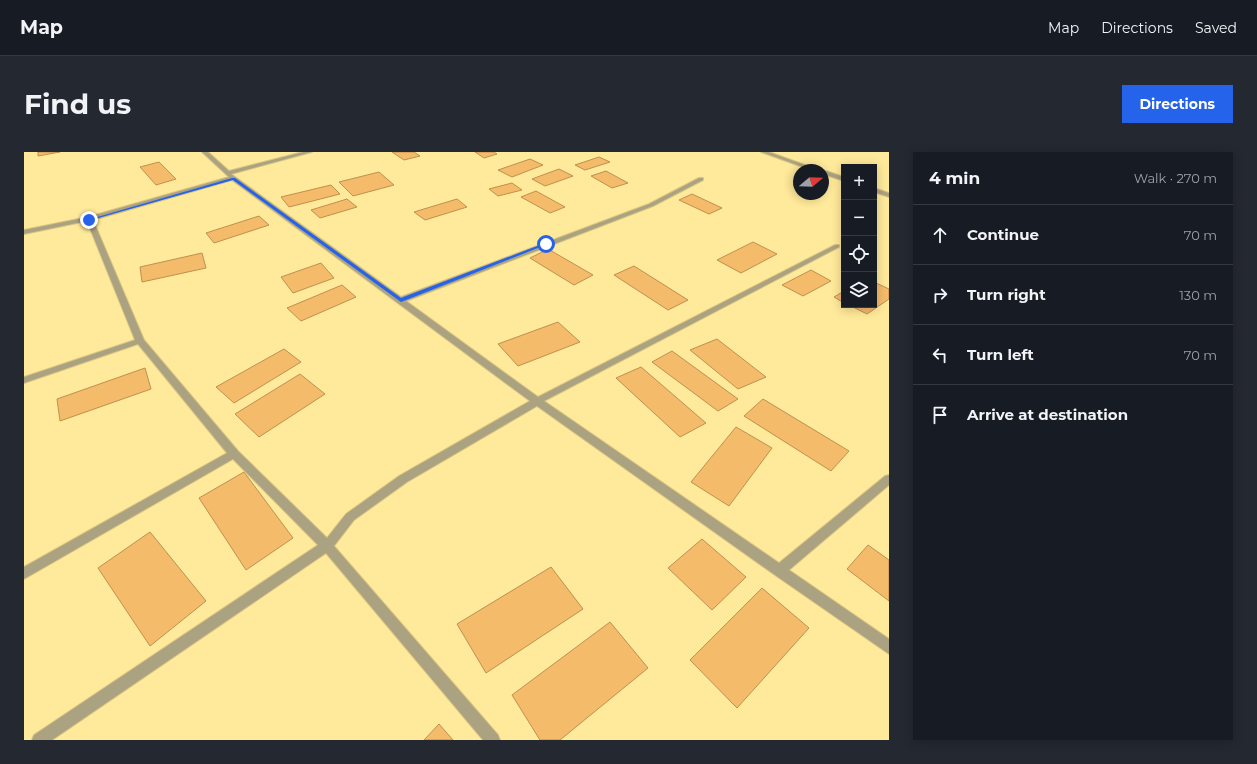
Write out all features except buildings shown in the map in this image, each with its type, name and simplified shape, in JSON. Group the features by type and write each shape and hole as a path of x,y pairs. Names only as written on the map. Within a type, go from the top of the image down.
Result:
{"street":[{"path":"205,152 230,175 537,402 889,647"},
{"path":"24,232 89,220 230,175 309,152"},
{"path":"764,152 799,164"},
{"path":"829,174 841,178"},
{"path":"401,300 651,205 700,179"},
{"path":"877,191 889,195"},
{"path":"89,220 140,341 234,454 327,546 493,740"},
{"path":"39,740 327,546 350,518 403,479 537,402 837,246"},
{"path":"24,380 140,341"},
{"path":"24,573 234,454"},
{"path":"779,571 889,479"}],"route":[{"path":"89,220 233,178 401,300 546,244"}]}
